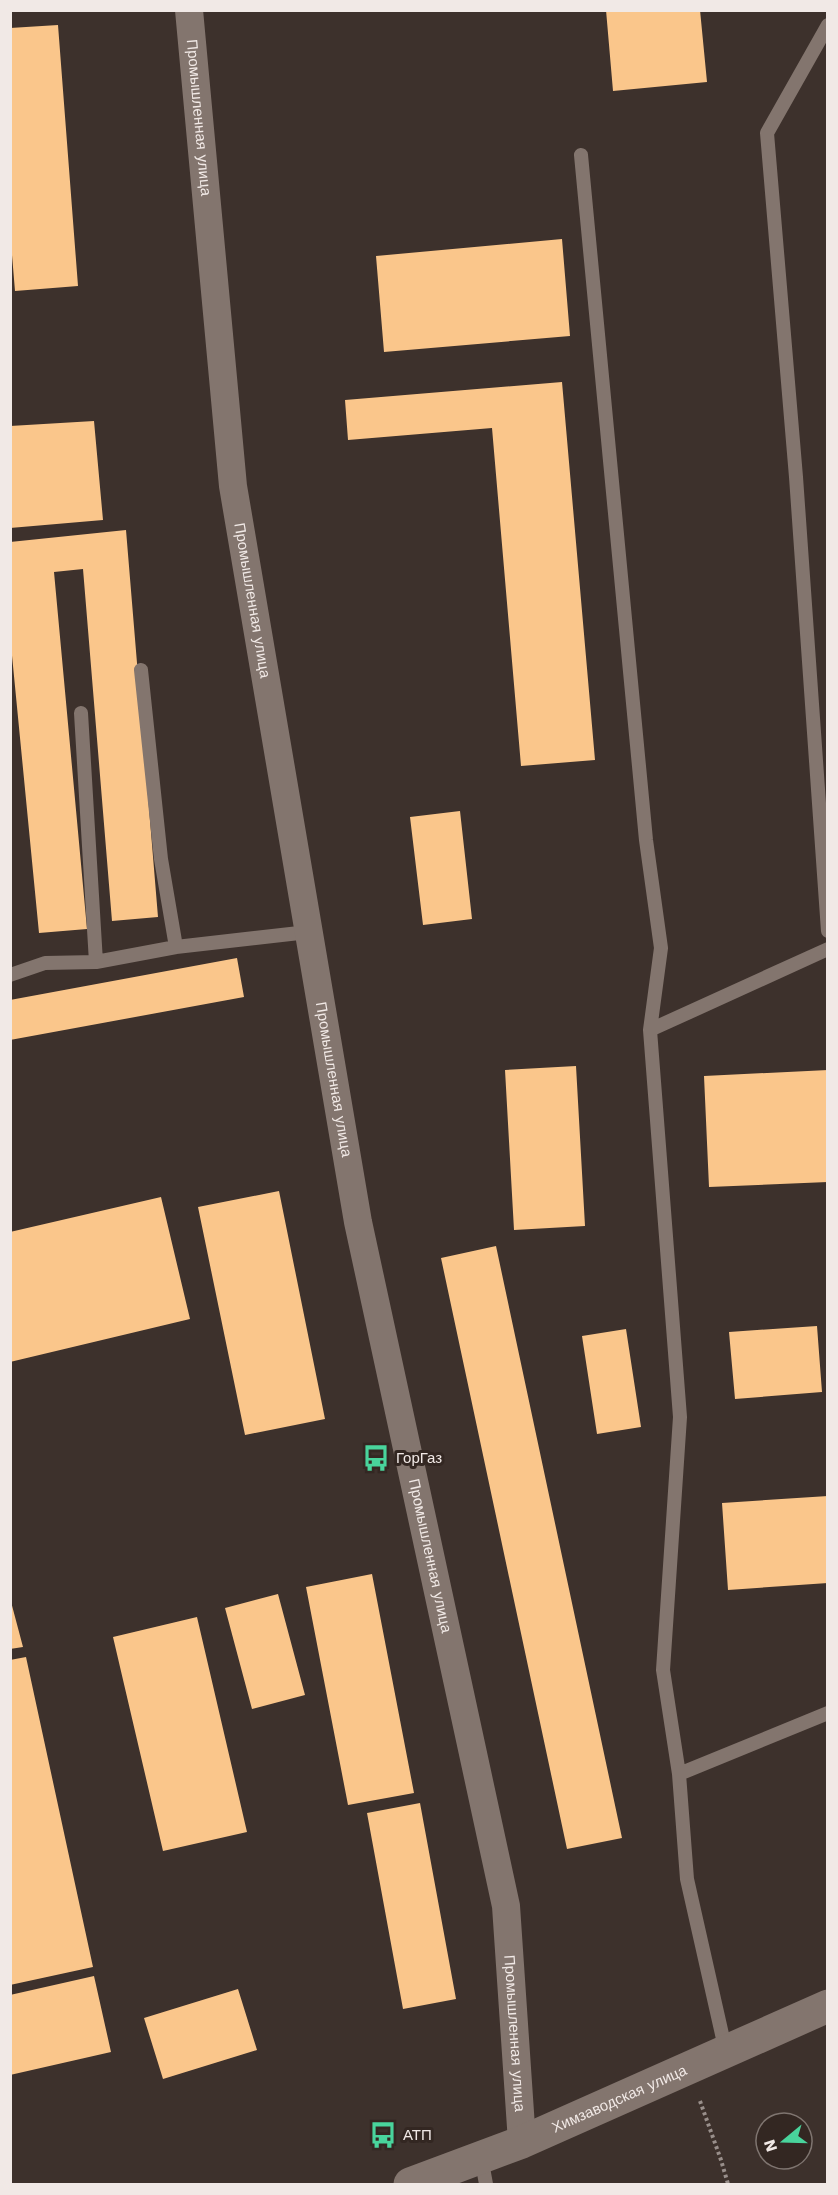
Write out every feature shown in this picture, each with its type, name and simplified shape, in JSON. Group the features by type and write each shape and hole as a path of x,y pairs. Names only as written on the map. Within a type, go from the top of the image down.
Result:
{"street":[{"name":"Промышленная улица","path":"189,10 233,486 358,1222 506,1906 522,2142"},
{"name":"Химзаводская улица","path":"410,2184 483,2171 522,2142 828,2006"}],"lane":[{"path":"828,25 767,133 796,477 828,931"},
{"path":"581,155 646,840 662,948 650,1030 680,1417 663,1670 679,1774 687,1879 726,2052"},
{"path":"141,670 161,859 176,947"},
{"path":"81,713 96,962"},
{"path":"10,975 45,963 96,962 176,947 308,932"},
{"path":"650,1030 828,949"},
{"path":"679,1774 828,1713"}],"path":[{"path":"688,2069 728,2184"}],"building":[{"path":"606,10 700,10 707,82 613,91"},
{"path":"58,25 78,286 15,291 10,231 10,28"},
{"path":"562,239 570,336 384,352 376,256"},
{"path":"562,382 595,760 521,766 492,428 348,440 345,400"},
{"path":"94,421 103,520 10,528 10,426"},
{"path":"126,530 158,917 112,921 83,569 54,572 87,929 39,933 10,635 10,542"},
{"path":"460,811 472,919 423,925 410,817"},
{"path":"237,958 244,997 10,1040 10,1000"},
{"path":"576,1066 585,1226 514,1230 505,1070"},
{"path":"828,1070 828,1182 709,1187 704,1076"},
{"path":"279,1191 325,1419 245,1435 198,1207"},
{"path":"161,1197 190,1319 10,1362 10,1232"},
{"path":"496,1246 622,1838 567,1849 441,1258"},
{"path":"817,1326 822,1392 735,1399 729,1332"},
{"path":"626,1329 641,1427 597,1434 582,1336"},
{"path":"828,1496 828,1583 728,1590 722,1503"},
{"path":"372,1574 414,1793 348,1805 306,1587"},
{"path":"278,1594 305,1695 252,1709 225,1608"},
{"path":"10,1598 23,1647 10,1649"},
{"path":"197,1617 247,1832 163,1851 113,1637"},
{"path":"26,1657 93,1967 10,1985 10,1660"},
{"path":"420,1803 456,1999 403,2009 367,1813"},
{"path":"94,1976 111,2052 10,2075 10,1995"},
{"path":"238,1989 257,2050 163,2079 144,2018"}],"place":[{"name":"ГорГаз","path":"376,1458"},
{"name":"АТП","path":"383,2135"}]}
